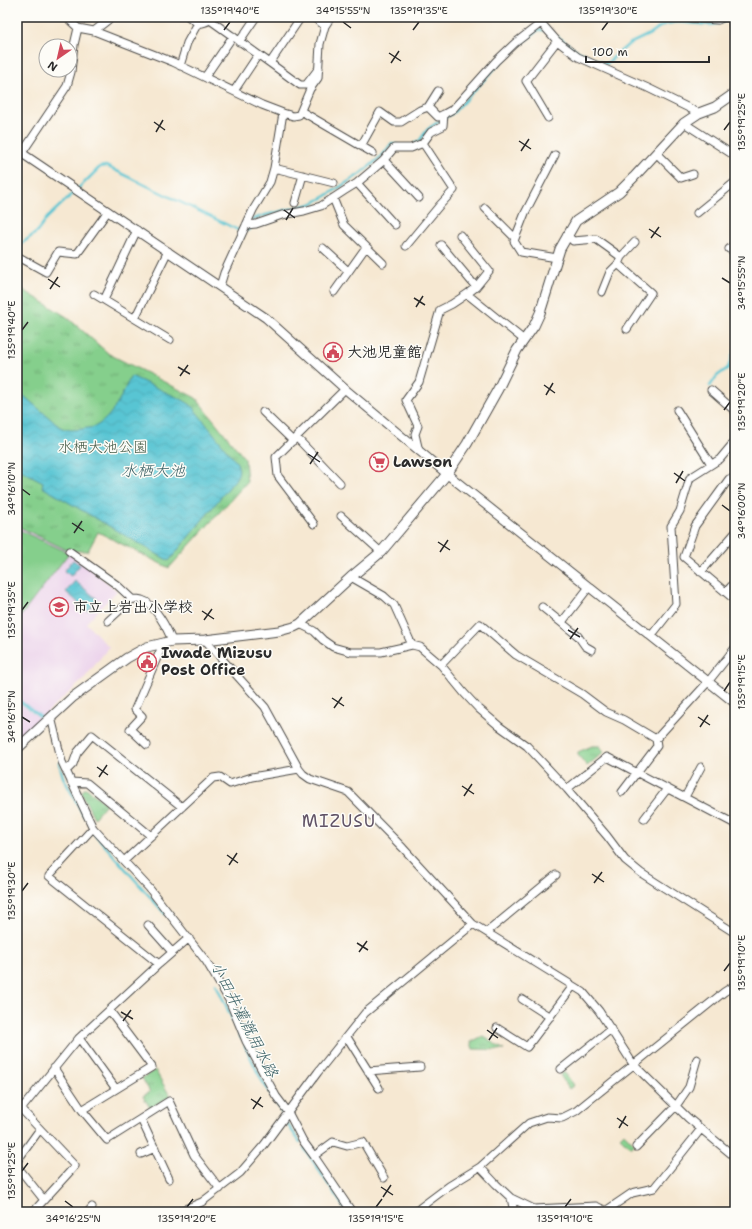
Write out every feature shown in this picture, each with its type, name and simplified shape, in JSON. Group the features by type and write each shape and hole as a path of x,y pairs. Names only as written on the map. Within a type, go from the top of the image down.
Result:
{"main road":[{"path":"17,749 50,717 85,688 127,658 147,647 172,641 206,640 294,628 381,552 447,474 467,444 498,390 517,350 534,326 540,313 556,258 567,235 576,221 619,192 684,123 700,113 715,107 735,93"}],"street":[{"path":"66,17 78,28 94,31 180,66 283,113 293,116 299,115 310,89 318,78 320,44 325,26 331,17"},
{"path":"94,31 112,17"},
{"path":"189,17 198,23 203,24 211,19 239,42 300,85 306,85 319,67"},
{"path":"239,42 256,17"},
{"path":"270,63 301,17"},
{"path":"312,17 325,26"},
{"path":"536,17 557,41 578,57 700,113"},
{"path":"692,17 718,20 724,17"},
{"path":"731,17 735,34"},
{"path":"180,66 187,43 198,23"},
{"path":"428,107 438,117 453,109 501,56 541,23"},
{"path":"78,28 74,45 71,72 67,86 18,153 137,230 266,318 346,389 447,474 735,703"},
{"path":"205,77 233,36"},
{"path":"548,118 526,81 557,41"},
{"path":"234,91 258,55"},
{"path":"361,146 380,112 394,122 401,122 420,110 428,107 438,91"},
{"path":"301,111 373,153"},
{"path":"220,286 224,273 252,210 270,182 274,168 283,113"},
{"path":"246,225 256,224 282,215 321,206 357,183 384,160 394,148 411,148 423,143 431,132 443,126 444,114"},
{"path":"684,123 735,156"},
{"path":"406,246 438,206 454,190 423,143"},
{"path":"656,153 682,178 693,174"},
{"path":"556,155 525,213 514,241 521,252 556,258"},
{"path":"384,160 419,198"},
{"path":"274,168 334,183"},
{"path":"295,203 303,175"},
{"path":"697,213 735,182"},
{"path":"357,183 395,225"},
{"path":"333,198 344,225 383,263"},
{"path":"485,208 515,238"},
{"path":"17,256 46,272 58,252 77,254 108,211"},
{"path":"104,300 137,230"},
{"path":"419,451 415,434 418,426 406,400 419,382 440,310 452,304 476,287 489,271 460,235"},
{"path":"567,235 573,241 596,239 651,293 627,329"},
{"path":"602,292 610,272 635,242"},
{"path":"729,250 735,244"},
{"path":"441,245 476,287"},
{"path":"334,292 366,247"},
{"path":"323,248 348,271"},
{"path":"135,318 168,251"},
{"path":"94,294 170,340"},
{"path":"467,294 524,340"},
{"path":"314,524 278,476 276,457 346,389"},
{"path":"711,390 735,411"},
{"path":"677,410 711,464"},
{"path":"263,412 340,483"},
{"path":"651,636 676,604 671,526 680,511 690,478 720,459 735,441"},
{"path":"735,484 729,478 695,526 684,558 735,600"},
{"path":"341,516 381,552"},
{"path":"701,572 735,533"},
{"path":"69,551 117,584 132,599 143,600 154,609 167,629 172,641"},
{"path":"351,577 384,596 394,605 412,645"},
{"path":"726,592 735,582"},
{"path":"562,622 589,587"},
{"path":"108,621 132,599"},
{"path":"542,607 562,622 578,636 585,646 592,650"},
{"path":"300,624 314,631 323,640 333,646 351,652 381,652 412,645 420,647 441,665 478,708 499,726 527,746 607,836 625,860 641,873 735,933"},
{"path":"441,665 480,624 516,655 582,694 606,712 624,720 656,739"},
{"path":"206,640 265,707 303,774 310,779 348,792 403,848 473,924 583,992 599,1011 633,1064 701,1129 735,1157"},
{"path":"147,745 130,729 142,716 136,709 160,651 160,644"},
{"path":"656,739 708,682 735,648"},
{"path":"50,717 66,771 90,830 124,861 149,888 187,940 206,960 228,1000 246,1041 276,1096 288,1112 303,1140 352,1212"},
{"path":"66,771 73,764 77,753 92,735 182,806"},
{"path":"622,792 657,746 656,739"},
{"path":"566,789 607,757 735,824"},
{"path":"685,797 701,767"},
{"path":"124,861 213,778 220,777 230,784 252,777 299,769"},
{"path":"71,782 87,783 151,836"},
{"path":"644,819 667,788"},
{"path":"90,830 49,876 159,964"},
{"path":"487,932 556,875"},
{"path":"178,1212 202,1202 240,1173 264,1145 365,1013 473,924"},
{"path":"148,925 172,952"},
{"path":"33,1212 75,1166 22,1111 20,1105 79,1038 187,940"},
{"path":"416,1212 449,1186 480,1167 529,1123 547,1117 562,1118 576,1111 633,1064 724,992 735,985"},
{"path":"497,1028 527,1047 573,986"},
{"path":"522,999 550,1017"},
{"path":"82,1110 152,1067 110,1011"},
{"path":"561,1069 610,1029"},
{"path":"347,1037 379,1088"},
{"path":"79,1038 116,1089"},
{"path":"636,1147 676,1106 689,1087 697,1059"},
{"path":"368,1071 420,1067"},
{"path":"54,1068 82,1110 107,1140 169,1101 194,1155 220,1189"},
{"path":"141,1119 169,1179"},
{"path":"17,1161 40,1129"},
{"path":"480,1167 511,1198 534,1209 596,1206 607,1211 632,1192 654,1188 701,1129"},
{"path":"314,1156 333,1142 347,1146 363,1142 384,1178"},
{"path":"141,1154 155,1148"},
{"path":"17,1166 44,1200"},
{"path":"511,1198 514,1212"},
{"path":"588,1212 596,1206"}],"shaded area":[{"name":"市立上岩出小学校","path":"17,526 69,551 117,591 86,623 109,647 83,680 42,717 17,698"},
{"path":"17,701 40,718 17,741"}],"green space":[{"name":"水栖大池公園","path":"17,286 67,317 109,354 196,398 245,459 247,482 169,568 98,532 88,551 69,551 17,526"},
{"path":"17,529 69,553 17,621"},
{"path":"592,746 600,746 604,752 587,766 578,755 578,752"},
{"path":"86,788 106,804 94,818 81,792"},
{"path":"483,1036 504,1050 473,1049 471,1042"},
{"path":"155,1070 170,1096 150,1108 143,1096 150,1092 142,1078"},
{"path":"564,1072 574,1085 569,1089 560,1075"},
{"path":"624,1133 635,1144 631,1148 620,1137"}],"water":[{"name":"水栖大池","path":"131,376 191,405 237,463 239,468 235,480 169,561 42,487 43,482 17,468 17,390 60,427 68,430 82,429 94,427 107,418 120,398"},
{"path":"73,560 80,565 71,576 64,571"},
{"path":"75,581 97,599 88,611 66,592"}],"waterway":[{"path":"558,37 579,52 606,64 629,44 666,24 677,22 711,25 730,20"},
{"path":"415,143 420,140 432,126 454,112 517,47 538,30 545,30"},
{"path":"17,247 37,232 47,218 100,167 106,166 238,230 249,230 253,219 311,204 326,196 360,174 382,156 391,144 397,145"},
{"path":"710,386 717,376 728,368 735,350"},
{"name":"小田井灌漑用水路","path":"17,699 41,717"},
{"name":"小田井灌漑用水路","path":"59,763 63,777 84,816"},
{"name":"小田井灌漑用水路","path":"92,831 165,914"},
{"name":"小田井灌漑用水路","path":"216,984 241,1038"},
{"name":"小田井灌漑用水路","path":"245,1046 261,1079 272,1096"},
{"name":"小田井灌漑用水路","path":"275,1100 290,1128 300,1142"},
{"name":"小田井灌漑用水路","path":"304,1148 347,1212"}],"place":[{"name":"大池児童館","path":"333,352"},
{"name":"Lawson","path":"379,462"},
{"name":"市立上岩出小学校","path":"59,607"},
{"name":"Iwade Mizusu Post Office","path":"147,662"}],"district":[{"name":"MIZUSU","path":"339,821"}]}
